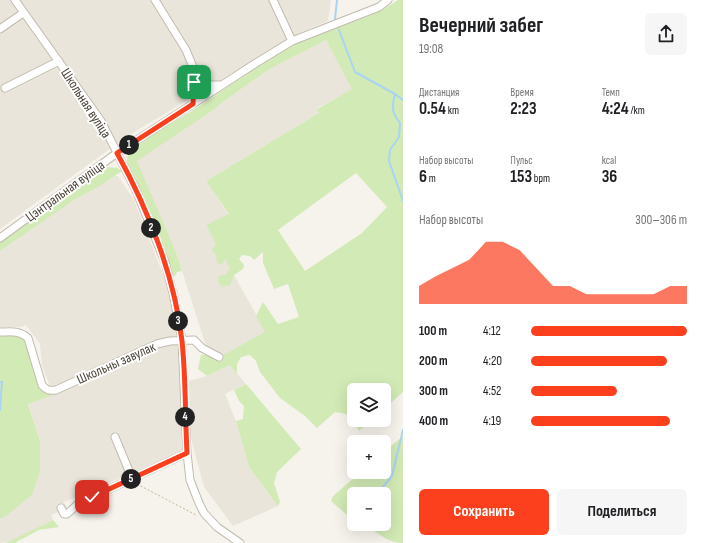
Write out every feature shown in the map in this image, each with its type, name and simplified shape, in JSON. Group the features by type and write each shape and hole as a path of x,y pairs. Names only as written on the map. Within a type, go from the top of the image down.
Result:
{"street":[{"name":"Школьная вуліца","path":"15,0 101,121 136,190 165,262 173,293 182,340 187,453 190,480 204,513 217,527 240,543"},
{"path":"155,0 186,50 193,68 193,104"},
{"path":"272,0 292,41"},
{"name":"Цэнтральная вуліца","path":"0,238 117,153 221,85 292,41 379,7 388,0"},
{"path":"0,29 23,13"},
{"path":"5,88 59,61"},
{"path":"193,68 206,82 214,86 221,85"},
{"name":"Школьны завулак","path":"0,332 23,333 28,338 42,385 46,390 51,391 157,344 182,340"},
{"path":"182,340 194,340 202,348 219,357"},
{"path":"114,437 132,478"},
{"path":"61,508 64,514 67,514 78,504 187,453"}],"path":[{"path":"132,478 134,483 200,516 204,513"}],"shaded area":[{"path":"0,0 331,0 328,21 297,34 126,137 0,229"},
{"path":"326,40 353,89 317,108 319,113 206,181 229,215 206,225 266,332 223,355 206,346 176,252 136,161 215,109 268,70"},
{"path":"115,176 118,176 134,200 168,287 180,352 183,451 64,502 67,509 51,515 53,520 10,542 0,543 0,518 4,518 40,441 28,403 53,394 42,366 40,344 26,325 21,327 0,327 0,251 77,198"},
{"path":"230,365 246,384 225,394 236,421 249,467 278,506 233,526 204,487 190,435 189,381 207,376"}],"green space":[{"path":"398,0 403,0 403,392 391,403 391,383 347,383 347,415 335,412 317,428 305,416 280,398 260,372 256,361 250,355 241,357 237,364 237,374 230,365 207,376 198,369 201,355 208,355 219,361 223,355 265,332 256,316 263,302 278,324 299,317 288,284 274,289 263,263 263,252 254,260 250,256 242,255 239,259 244,265 243,269 234,275 230,285 222,287 218,281 218,277 225,275 230,269 225,259 221,265 217,263 216,255 212,250 216,244 206,225 229,214 206,181 319,113 317,109 352,89 326,40 268,70 215,109 137,161 176,252 182,271 177,272 175,276 172,276 157,232 132,175 127,157 130,150 138,142 193,110 274,55 312,36 375,13","holes":["356,173 387,207 362,233 305,271 278,230"]},
{"path":"107,167 117,168 122,171 98,187 77,198 0,251 0,242 91,175"},
{"path":"0,334 17,334 26,340 45,392 53,395 28,404 40,441 40,471 32,495 3,518 0,518"},
{"path":"246,384 301,449 277,472 274,483 280,502 278,506 249,467 236,421 243,419 244,406 239,401 234,390"},
{"path":"357,427 363,427 359,431"},
{"path":"403,436 403,543 393,542 375,531 391,531 391,487 347,487 347,515 331,501 333,496 353,479 391,479 391,446"},
{"path":"53,520 59,527 39,530 16,543 6,543"}],"waterway":[{"path":"335,19 337,0"},
{"path":"339,30 355,72 403,100"},
{"path":"395,94 393,109 400,123 399,137 390,150 389,161 403,201"},
{"path":"0,382 2,382 0,410"},
{"path":"383,487 392,476 403,430"}],"route":[{"path":"92,497 187,453 182,340 173,293 165,262 136,190 117,153 193,104 194,82"}]}
